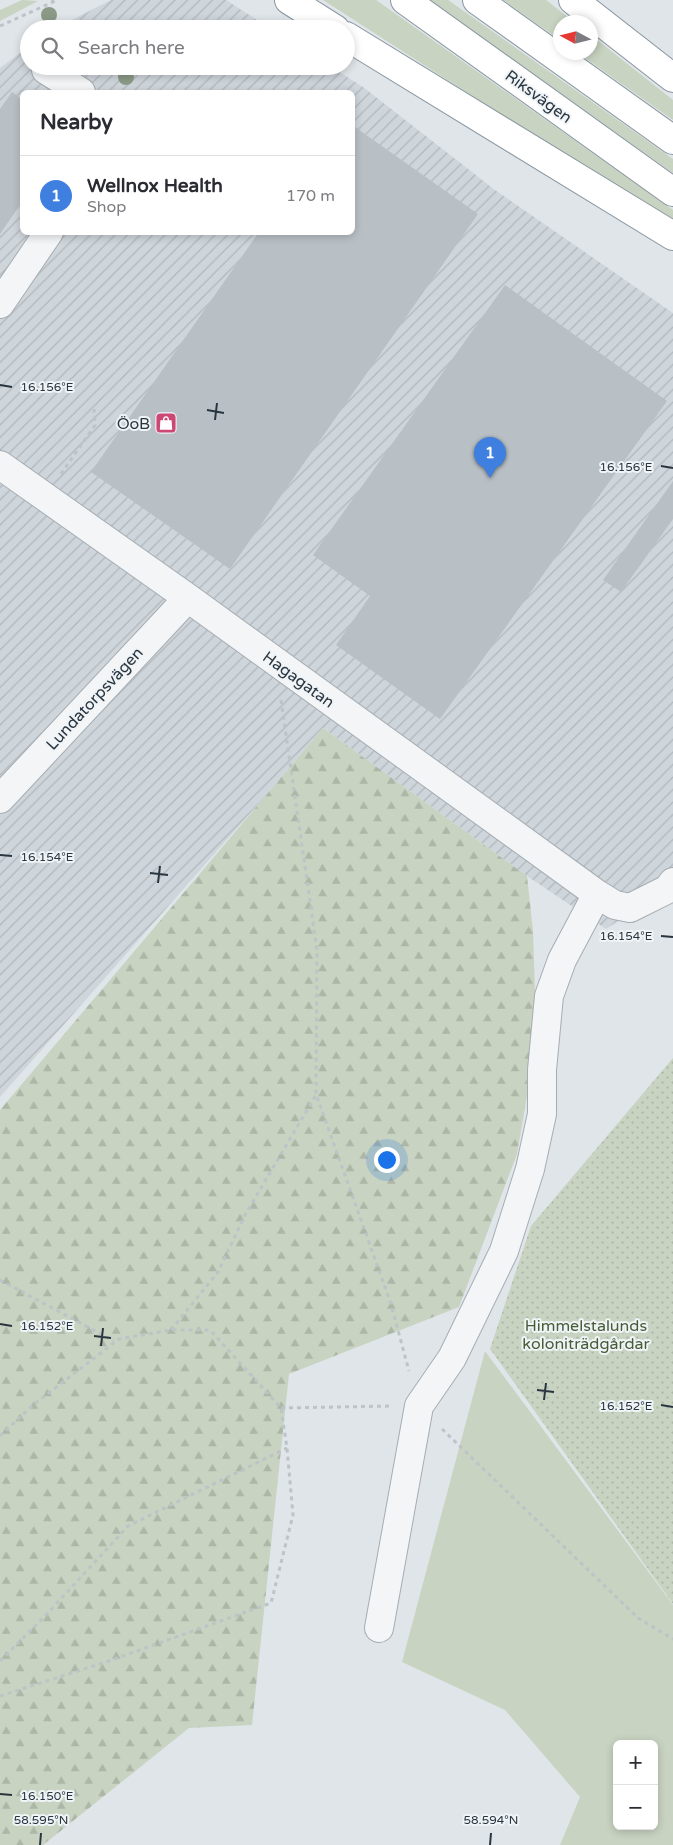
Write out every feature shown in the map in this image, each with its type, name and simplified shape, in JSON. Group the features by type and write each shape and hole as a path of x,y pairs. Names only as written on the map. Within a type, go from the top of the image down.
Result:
{"highway":[{"path":"289,0 321,20"},
{"name":"Riksvägen","path":"405,0 673,192"},
{"path":"477,0 673,140"},
{"path":"573,0 673,78"},
{"path":"355,42 673,236"}],"street":[{"path":"54,75 78,90"},
{"path":"0,304 47,235"},
{"name":"Hagagatan","path":"0,465 188,598 597,894 615,905 630,908 668,889 673,882"},
{"name":"Lundatorpsvägen","path":"0,799 188,598"},
{"path":"379,1628 418,1406 452,1358 504,1251 530,1169 542,1114 542,1070 549,996 562,960 597,894"}],"path":[{"path":"0,26 52,1 58,0"},
{"path":"44,497 95,425 94,409"},
{"path":"276,662 317,950 316,1094 390,1304 418,1406 638,1618 673,1639"},
{"path":"171,1330 218,1272 245,1215 316,1094"},
{"path":"0,1280 114,1341"},
{"path":"0,1436 33,1405 114,1341 171,1330 210,1330 281,1408 287,1448 293,1515 271,1603 109,1661 0,1696"},
{"path":"281,1408 418,1406"},
{"path":"0,1661 46,1615 128,1526 287,1448"}],"shaded area":[{"path":"111,0 226,0 257,20 72,20"},
{"path":"20,53 20,75 344,75 363,87 495,190 673,313 673,885 606,929 527,876 323,728 269,792 0,1097 0,68"}],"green space":[{"path":"22,0 38,1 0,21 0,10"},
{"path":"323,0 376,0 673,210 673,225 355,20"},
{"path":"429,0 448,0 673,159 673,173"},
{"path":"503,0 546,0 565,15 553,15 553,35"},
{"path":"598,41 673,100 673,120 588,60 598,60"},
{"path":"323,728 527,876 533,931 535,993 531,1073 517,1154 459,1307 289,1374 252,1725 189,1728 43,1845 0,1845 0,1110"},
{"name":"Himmelstalunds koloniträdgårdar","path":"673,1058 673,1604 490,1349 531,1226"},
{"path":"485,1351 673,1605 673,1845 560,1845 580,1797 505,1710 402,1662"}],"building":[{"path":"12,92 20,98 20,205 0,234 0,109"},
{"path":"355,127 478,214 230,569 91,472 257,235 355,235"},
{"path":"505,285 667,401 440,719 336,645 370,596 313,555"},
{"path":"673,481 673,519 621,592 603,580"}],"place":[{"name":"ÖoB","path":"166,423"},
{"name":"Wellnox Health","path":"490,478"}]}
